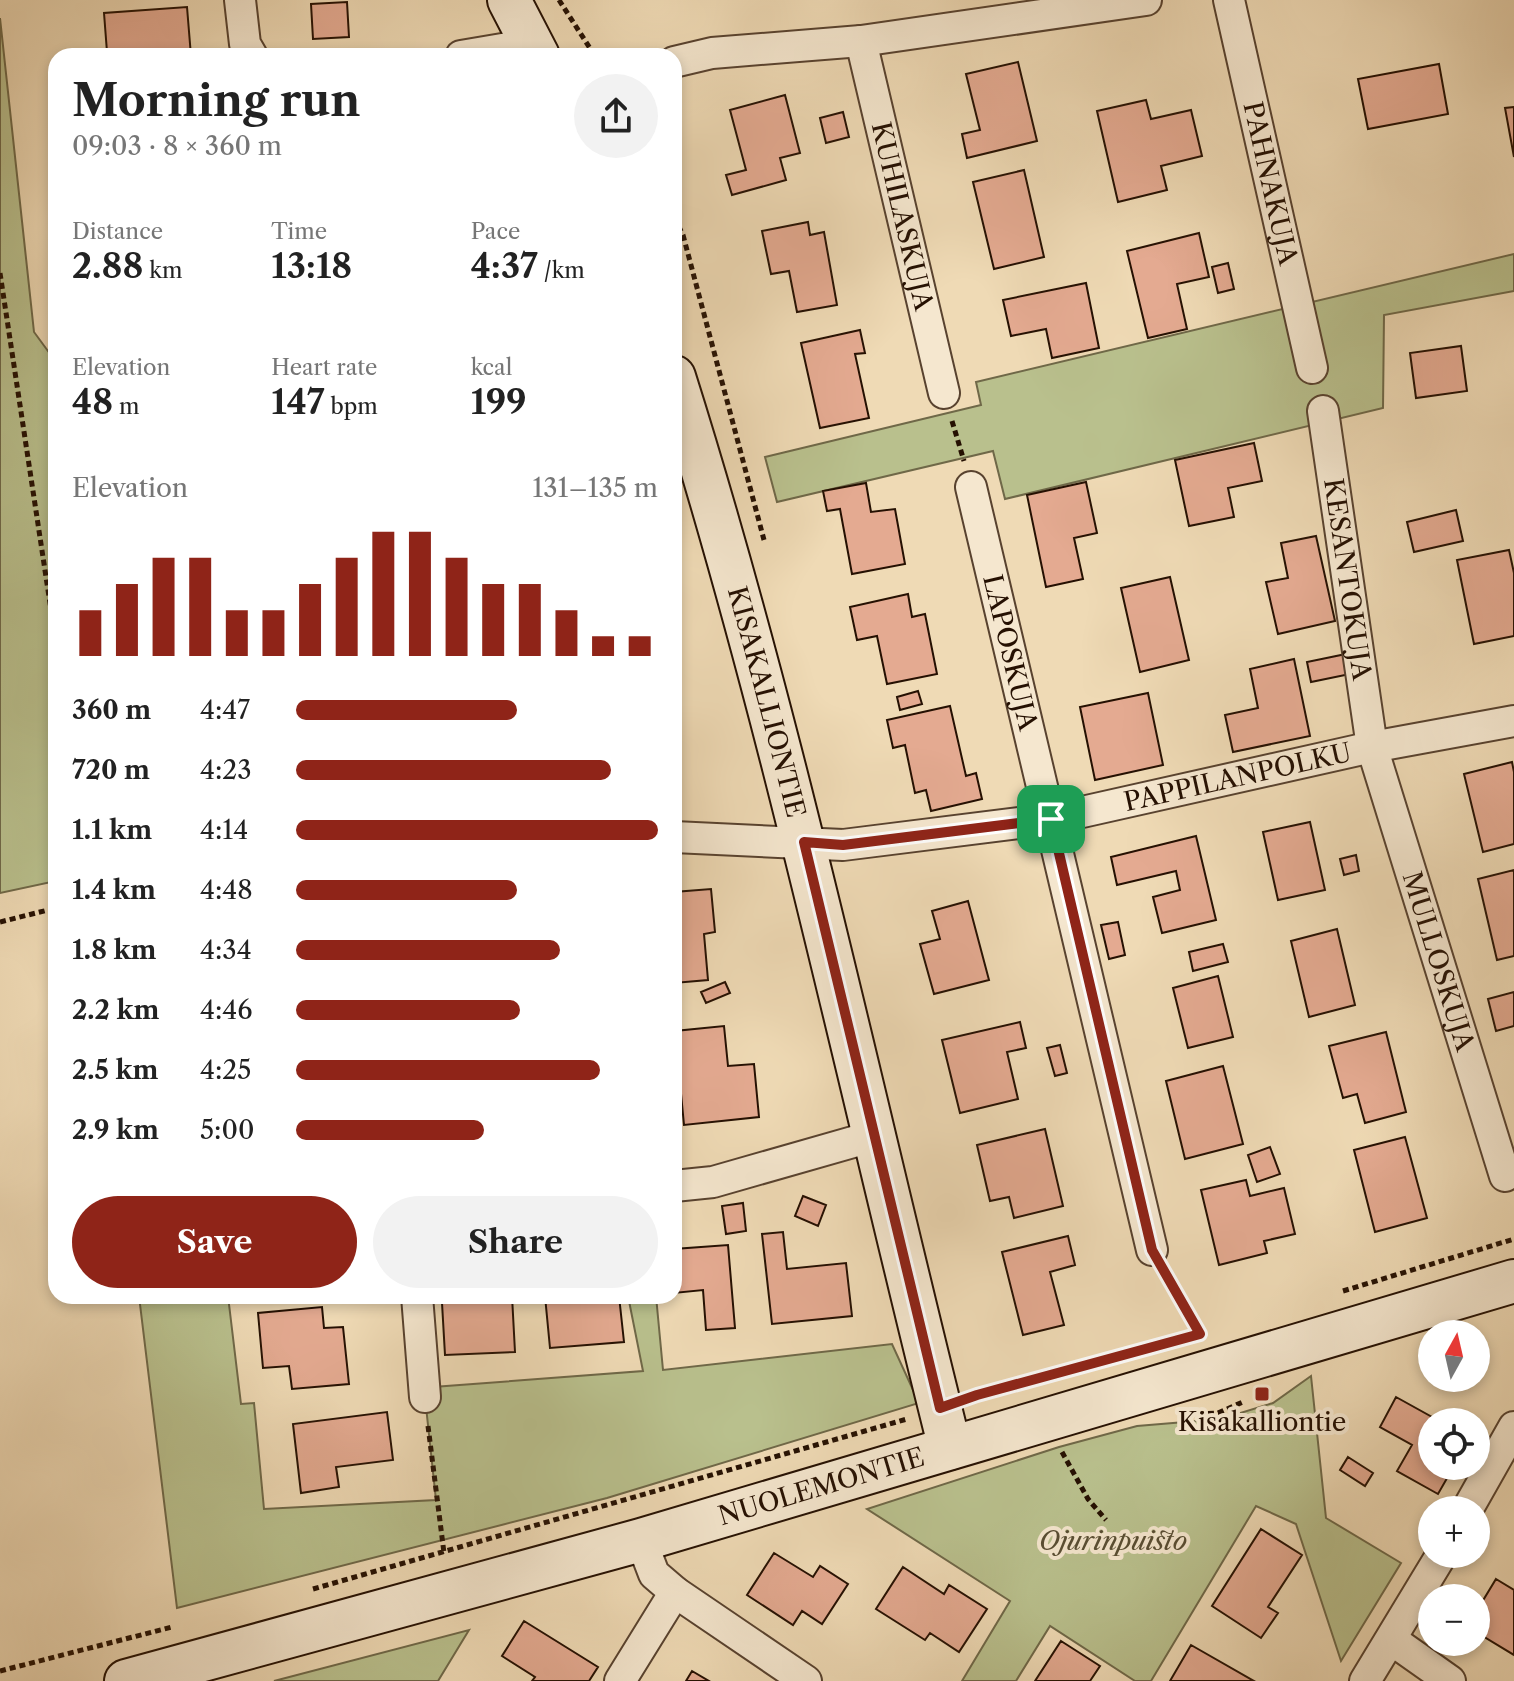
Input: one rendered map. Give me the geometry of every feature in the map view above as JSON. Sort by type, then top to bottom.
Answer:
[{"type":"street","points":[[240,0],[247,48]]},
{"type":"street","points":[[509,0],[534,48]]},
{"type":"street","points":[[682,60],[712,53],[861,41],[1146,0]]},
{"type":"street","name":"PAHNAKUJA","points":[[1229,0],[1312,368]]},
{"type":"street","name":"KUHILASKUJA","points":[[861,41],[944,393]]},
{"type":"street","name":"KISAKALLIONTIE","points":[[682,403],[707,483],[804,842],[950,1448]]},
{"type":"street","name":"KESANTOKUJA","points":[[1323,411],[1372,747]]},
{"type":"street","name":"LAPOSKUJA","points":[[971,487],[1152,1250]]},
{"type":"street","name":"PAPPILANPOLKU","points":[[682,837],[843,845],[1051,819],[1372,747],[1514,721]]},
{"type":"street","name":"MULLOSKUJA","points":[[1372,747],[1505,1176]]},
{"type":"street","points":[[682,1185],[713,1182],[874,1136]]},
{"type":"street","name":"NUOLEMONTIE","points":[[126,1681],[641,1540],[1514,1281]]},
{"type":"street","points":[[418,1304],[425,1397]]},
{"type":"street","points":[[1475,1496],[1514,1427]]},
{"type":"street","points":[[641,1540],[654,1574],[675,1592],[806,1681]]},
{"type":"street","points":[[1365,1681],[1434,1568]]},
{"type":"street","points":[[620,1681],[675,1592]]},
{"type":"street","points":[[1392,1640],[1450,1681]]},
{"type":"path","points":[[559,0],[590,48]]},
{"type":"path","points":[[0,273],[48,590]]},
{"type":"path","points":[[944,393],[971,487]]},
{"type":"path","points":[[0,922],[48,910]]},
{"type":"path","points":[[1334,1293],[1514,1239]]},
{"type":"path","points":[[1152,1250],[1200,1334]]},
{"type":"path","points":[[1185,1338],[1215,1330]]},
{"type":"path","points":[[306,1591],[977,1395],[1097,1364]]},
{"type":"path","points":[[425,1397],[444,1553]]},
{"type":"path","points":[[0,1671],[184,1625]]},
{"type":"green space","points":[[0,18],[34,332],[48,351],[48,883],[0,893]]},
{"type":"green space","points":[[1514,254],[1514,291],[1384,315],[1383,408],[1005,499],[993,451],[777,502],[765,457],[981,405],[976,382]]},
{"type":"green space","points":[[140,1304],[229,1304],[241,1404],[254,1403],[264,1509],[436,1500],[425,1397],[433,1387],[643,1371],[630,1304],[657,1304],[663,1370],[892,1344],[919,1403],[607,1498],[177,1608]]},
{"type":"green space","name":"Ojurinpuisto","points":[[1311,1376],[1326,1518],[1401,1563],[1341,1661],[1296,1524],[1256,1506],[1151,1681],[1135,1681],[1050,1626],[1016,1681],[962,1681],[1010,1601],[867,1509],[1059,1447],[1137,1426],[1221,1419],[1273,1403]]},
{"type":"green space","points":[[469,1630],[438,1681],[274,1681]]},
{"type":"building","points":[[347,2],[349,37],[313,39],[311,4]]},
{"type":"building","points":[[187,7],[190,48],[107,48],[104,13]]},
{"type":"building","points":[[1018,62],[1037,141],[967,158],[962,134],[980,130],[966,74]]},
{"type":"building","points":[[1439,64],[1448,114],[1368,129],[1358,79]]},
{"type":"building","points":[[785,95],[800,153],[780,158],[786,180],[732,195],[726,175],[746,170],[730,110]]},
{"type":"building","points":[[1146,100],[1151,119],[1191,110],[1202,156],[1161,166],[1167,190],[1118,202],[1097,111]]},
{"type":"building","points":[[1514,107],[1514,157],[1505,108]]},
{"type":"building","points":[[843,112],[849,137],[826,143],[820,118]]},
{"type":"building","points":[[1024,170],[1044,257],[994,269],[973,182]]},
{"type":"building","points":[[808,222],[810,235],[824,232],[837,305],[797,312],[789,271],[771,274],[762,231]]},
{"type":"building","points":[[1199,233],[1209,277],[1177,284],[1187,329],[1148,338],[1127,251]]},
{"type":"building","points":[[1228,263],[1234,289],[1218,293],[1212,267]]},
{"type":"building","points":[[1086,283],[1099,348],[1052,358],[1046,329],[1011,336],[1003,300]]},
{"type":"building","points":[[860,330],[865,353],[855,354],[869,418],[820,428],[801,343]]},
{"type":"building","points":[[1461,346],[1467,391],[1416,398],[1410,353]]},
{"type":"building","points":[[1254,443],[1262,481],[1228,488],[1234,517],[1189,526],[1175,460]]},
{"type":"building","points":[[1086,482],[1097,533],[1074,538],[1083,579],[1046,587],[1027,495]]},
{"type":"building","points":[[866,483],[871,512],[895,509],[905,564],[852,574],[840,509],[827,511],[823,491]]},
{"type":"building","points":[[1456,510],[1463,541],[1414,552],[1407,522]]},
{"type":"building","points":[[1316,536],[1335,621],[1278,634],[1266,582],[1288,578],[1281,543]]},
{"type":"building","points":[[1509,550],[1514,573],[1514,636],[1474,644],[1457,560]]},
{"type":"building","points":[[1170,577],[1189,660],[1140,672],[1121,588]]},
{"type":"building","points":[[908,594],[912,617],[925,614],[937,674],[887,684],[877,636],[857,640],[850,607]]},
{"type":"building","points":[[1346,654],[1350,674],[1311,682],[1307,662]]},
{"type":"building","points":[[1294,659],[1310,736],[1233,752],[1225,715],[1258,708],[1250,669]]},
{"type":"building","points":[[918,691],[922,704],[900,710],[897,697]]},
{"type":"building","points":[[1148,693],[1163,765],[1095,780],[1080,707]]},
{"type":"building","points":[[950,706],[966,776],[976,773],[982,799],[931,811],[926,790],[915,793],[905,745],[893,748],[887,720]]},
{"type":"building","points":[[1512,762],[1514,844],[1483,852],[1464,774]]},
{"type":"building","points":[[1310,822],[1325,890],[1278,900],[1263,832]]},
{"type":"building","points":[[1196,836],[1216,920],[1162,933],[1153,897],[1180,890],[1176,871],[1117,885],[1111,857]]},
{"type":"building","points":[[1356,855],[1359,871],[1344,875],[1340,859]]},
{"type":"building","points":[[1514,870],[1514,956],[1497,960],[1478,879]]},
{"type":"building","points":[[711,889],[715,932],[704,934],[708,980],[682,982],[682,891]]},
{"type":"building","points":[[968,901],[989,980],[934,994],[920,944],[940,939],[932,911]]},
{"type":"building","points":[[1118,922],[1125,955],[1109,959],[1101,925]]},
{"type":"building","points":[[1337,929],[1355,1005],[1309,1017],[1291,941]]},
{"type":"building","points":[[1223,944],[1228,962],[1193,971],[1189,952]]},
{"type":"building","points":[[1218,976],[1233,1037],[1188,1048],[1173,988]]},
{"type":"building","points":[[725,982],[730,993],[706,1003],[701,992]]},
{"type":"building","points":[[1514,992],[1514,1026],[1496,1031],[1488,999]]},
{"type":"building","points":[[1020,1022],[1026,1048],[1007,1052],[1018,1099],[960,1113],[942,1040]]},
{"type":"building","points":[[724,1026],[728,1066],[754,1064],[759,1117],[684,1125],[682,1030]]},
{"type":"building","points":[[1386,1032],[1406,1112],[1365,1123],[1357,1094],[1343,1098],[1329,1046]]},
{"type":"building","points":[[1060,1045],[1067,1073],[1055,1076],[1047,1048]]},
{"type":"building","points":[[1223,1066],[1243,1144],[1185,1159],[1166,1081]]},
{"type":"building","points":[[1045,1129],[1063,1206],[1014,1218],[1009,1197],[990,1201],[977,1145]]},
{"type":"building","points":[[1405,1137],[1427,1218],[1375,1232],[1354,1150]]},
{"type":"building","points":[[1270,1147],[1280,1174],[1257,1182],[1248,1155]]},
{"type":"building","points":[[1246,1180],[1250,1196],[1284,1188],[1295,1234],[1264,1241],[1267,1253],[1219,1265],[1201,1190]]},
{"type":"building","points":[[803,1196],[826,1205],[818,1226],[795,1216]]},
{"type":"building","points":[[743,1203],[746,1231],[726,1234],[722,1206]]},
{"type":"building","points":[[783,1232],[787,1269],[846,1263],[852,1316],[772,1324],[762,1234]]},
{"type":"building","points":[[1068,1236],[1075,1265],[1050,1272],[1064,1325],[1023,1335],[1002,1252]]},
{"type":"building","points":[[728,1245],[735,1328],[706,1330],[703,1290],[682,1292],[682,1248]]},
{"type":"building","points":[[442,1304],[512,1304],[515,1352],[445,1355]]},
{"type":"building","points":[[546,1304],[620,1304],[624,1342],[550,1348]]},
{"type":"building","points":[[322,1307],[324,1328],[343,1327],[349,1384],[292,1389],[289,1366],[263,1368],[258,1313]]},
{"type":"building","points":[[1396,1397],[1418,1409],[1418,1480],[1446,1480],[1438,1494],[1397,1471],[1412,1445],[1380,1427]]},
{"type":"building","points":[[387,1412],[393,1460],[336,1467],[339,1487],[301,1493],[293,1424]]},
{"type":"building","points":[[1348,1457],[1373,1473],[1365,1486],[1340,1470]]},
{"type":"building","points":[[1261,1529],[1302,1555],[1268,1607],[1278,1613],[1261,1638],[1212,1606]]},
{"type":"building","points":[[774,1553],[813,1577],[820,1566],[848,1584],[822,1624],[802,1611],[793,1625],[747,1595]]},
{"type":"building","points":[[903,1567],[944,1594],[949,1585],[987,1609],[959,1652],[930,1633],[925,1640],[876,1609]]},
{"type":"building","points":[[1496,1579],[1514,1590],[1514,1655],[1490,1640],[1490,1589]]},
{"type":"building","points":[[524,1621],[598,1667],[589,1681],[532,1681],[535,1677],[502,1656]]},
{"type":"building","points":[[1061,1641],[1100,1666],[1090,1681],[1035,1681]]},
{"type":"building","points":[[1191,1645],[1254,1681],[1170,1681]]},
{"type":"building","points":[[692,1671],[709,1681],[686,1681]]},
{"type":"place","name":"Kisakalliontie","points":[[1262,1394]]},
{"type":"route","points":[[1051,819],[1152,1250],[1200,1334],[940,1408],[804,842],[843,845],[1051,819]]}]
